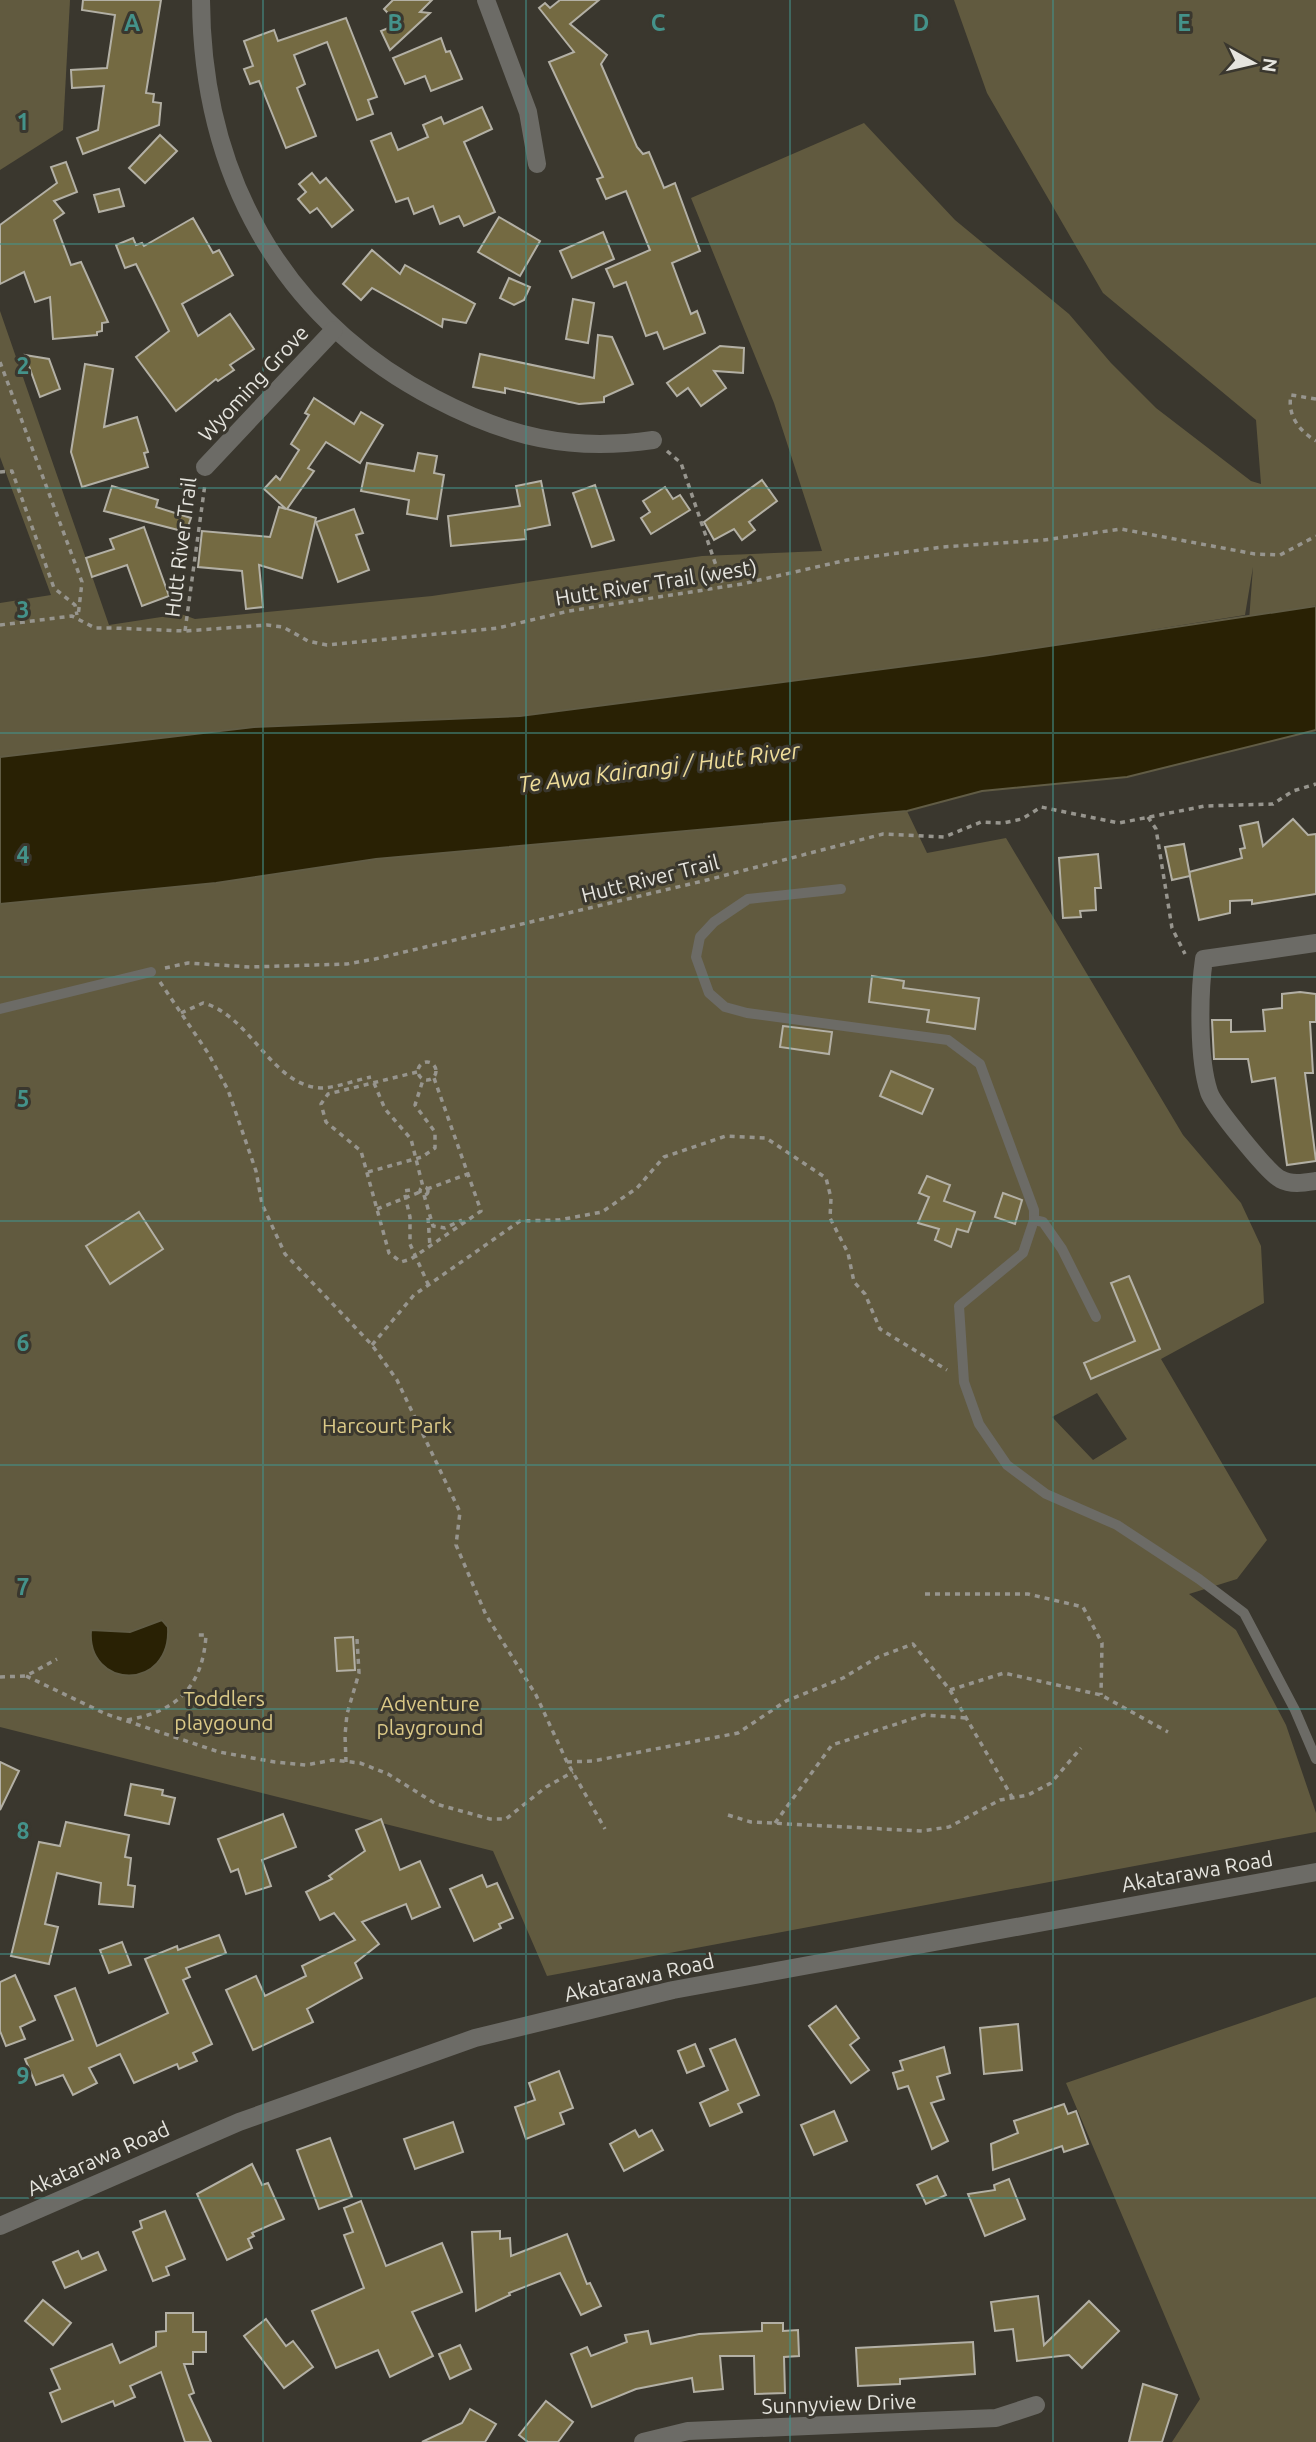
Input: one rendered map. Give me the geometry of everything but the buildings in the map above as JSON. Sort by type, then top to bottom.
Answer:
[{"type":"street","points":[[201,0],[205,72],[220,144],[235,184],[252,220],[277,259],[304,298],[334,330],[418,390],[482,421],[522,434],[583,446],[608,446],[653,440]]},
{"type":"street","points":[[486,0],[528,112],[537,164]]},
{"type":"street","name":"Wyoming Grove","points":[[205,467],[334,330]]},
{"type":"street","points":[[1316,943],[1204,959],[1199,990],[1205,1080],[1211,1099],[1275,1176],[1296,1183],[1316,1181]]},
{"type":"street","name":"Akatarawa Road","points":[[0,2226],[239,2122],[475,2038],[673,1990],[1316,1872]]},
{"type":"street","name":"Sunnyview Drive","points":[[643,2442],[688,2431],[894,2433],[996,2418],[1036,2405]]},
{"type":"lane","points":[[841,889],[748,899],[714,922],[700,937],[696,957],[709,993],[725,1007],[747,1013],[948,1040],[980,1064],[1034,1210],[1034,1220],[1023,1254],[959,1306],[964,1382],[979,1424],[1007,1465],[1046,1494],[1117,1525],[1199,1579],[1244,1613],[1295,1710],[1316,1759]]},
{"type":"lane","points":[[0,1009],[151,972]]},
{"type":"lane","points":[[1034,1220],[1043,1222],[1062,1249],[1096,1317]]},
{"type":"path","points":[[0,362],[82,582],[77,617]]},
{"type":"path","points":[[1316,399],[1291,395],[1289,406],[1295,422],[1316,441]]},
{"type":"path","points":[[653,440],[681,463],[723,586]]},
{"type":"path","name":"Hutt River Trail","points":[[185,631],[204,508],[205,467]]},
{"type":"path","points":[[0,472],[12,471],[54,588],[75,605],[77,617]]},
{"type":"path","name":"Hutt River Trail (west)","points":[[0,625],[77,617],[95,628],[185,631],[267,625],[283,627],[307,641],[327,645],[498,628],[569,611],[779,578],[847,560],[942,547],[1044,540],[1121,529],[1255,554],[1280,555],[1316,536]]},
{"type":"path","name":"Hutt River Trail","points":[[151,972],[188,962],[250,968],[347,964],[708,880],[883,834],[944,837],[981,822],[1023,820],[1041,807],[1119,823],[1205,806],[1273,804],[1293,791],[1316,784]]},
{"type":"path","points":[[1148,817],[1156,829],[1161,874],[1177,940],[1187,955],[1204,959]]},
{"type":"path","points":[[151,972],[181,1013],[228,1090],[256,1171],[262,1205],[285,1254],[372,1345],[397,1380],[460,1512],[456,1545],[486,1615],[536,1695],[573,1772],[605,1829]]},
{"type":"path","points":[[181,1013],[203,1003],[221,1007],[288,1076],[323,1088],[371,1077]]},
{"type":"path","points":[[428,1218],[433,1226],[442,1228],[481,1211],[433,1079],[436,1069],[430,1063],[422,1063],[417,1072],[324,1097],[321,1114],[326,1122],[357,1145],[368,1172],[389,1253],[401,1262],[415,1256],[464,1220]]},
{"type":"path","points":[[417,1072],[423,1080]]},
{"type":"path","points":[[423,1080],[433,1079]]},
{"type":"path","points":[[368,1172],[416,1158],[432,1151],[437,1143],[435,1132],[415,1105],[423,1080]]},
{"type":"path","points":[[351,1081],[352,1088]]},
{"type":"path","points":[[374,1083],[385,1109],[408,1132],[424,1191],[430,1247]]},
{"type":"path","points":[[372,1345],[414,1295],[520,1221],[559,1220],[602,1212],[637,1188],[664,1157],[726,1136],[766,1138],[826,1178],[831,1198],[830,1218],[848,1253],[854,1282],[865,1294],[880,1329],[964,1382]]},
{"type":"path","points":[[377,1209],[468,1174]]},
{"type":"path","points":[[410,1190],[404,1191],[407,1198],[410,1244],[428,1284]]},
{"type":"path","points":[[925,1594],[1028,1594],[1083,1607],[1102,1643],[1101,1695]]},
{"type":"path","points":[[124,1720],[152,1716],[169,1707],[187,1690],[201,1670],[205,1651],[206,1635],[197,1635]]},
{"type":"path","points":[[346,1762],[346,1724],[359,1673],[357,1639]]},
{"type":"path","points":[[568,1762],[593,1761],[738,1733],[786,1701],[843,1678],[878,1657],[913,1644],[950,1690],[1013,1798]]},
{"type":"path","points":[[0,1677],[26,1676],[57,1659]]},
{"type":"path","points":[[950,1690],[1004,1673],[1101,1695],[1168,1732]]},
{"type":"path","points":[[26,1676],[57,1694],[219,1752],[285,1763],[346,1762],[388,1774],[436,1804],[490,1819],[506,1819],[546,1787],[573,1772]]},
{"type":"path","points":[[775,1823],[832,1745],[924,1715],[967,1718]]},
{"type":"path","points":[[727,1815],[751,1822],[922,1831],[949,1827],[1000,1800],[1028,1795],[1051,1783],[1081,1748]]},
{"type":"green space","points":[[0,0],[70,0],[63,130],[0,170]]},
{"type":"green space","points":[[954,0],[1316,0],[1316,605],[1249,621],[1253,567],[1245,615],[700,702],[0,784],[0,603],[51,595],[0,457],[0,311],[109,625],[181,614],[195,619],[432,596],[702,556],[822,551],[774,403],[691,198],[864,123],[955,220],[1069,314],[1111,363],[1156,408],[1251,481],[1261,484],[1256,420],[1103,293],[987,93]]},
{"type":"green space","name":"Harcourt Park","points":[[907,811],[927,853],[1006,838],[1183,1135],[1241,1203],[1261,1246],[1264,1303],[1161,1359],[1267,1540],[1237,1579],[1189,1594],[1236,1630],[1286,1725],[1316,1813],[1316,1832],[547,1976],[493,1851],[0,1727],[0,904],[216,883],[376,859]],"holes":[[[1097,1393],[1127,1439],[1093,1460],[1052,1417]]]},
{"type":"green space","points":[[1316,1997],[1316,2442],[1172,2442],[1200,2399],[1066,2083]]},
{"type":"water","name":"Te Awa Kairangi / Hutt River","points":[[1316,606],[1316,730],[1127,777],[982,791],[907,811],[376,859],[216,883],[0,904],[0,757],[254,727],[520,716],[983,656]]},
{"type":"water","points":[[162,1620],[168,1627],[166,1648],[157,1663],[144,1672],[129,1675],[114,1673],[101,1664],[93,1650],[91,1630],[130,1632]]},
{"type":"park label","name":"Toddlers playgound","points":[[224,1710]]},
{"type":"park label","name":"Adventure playground","points":[[430,1715]]}]
